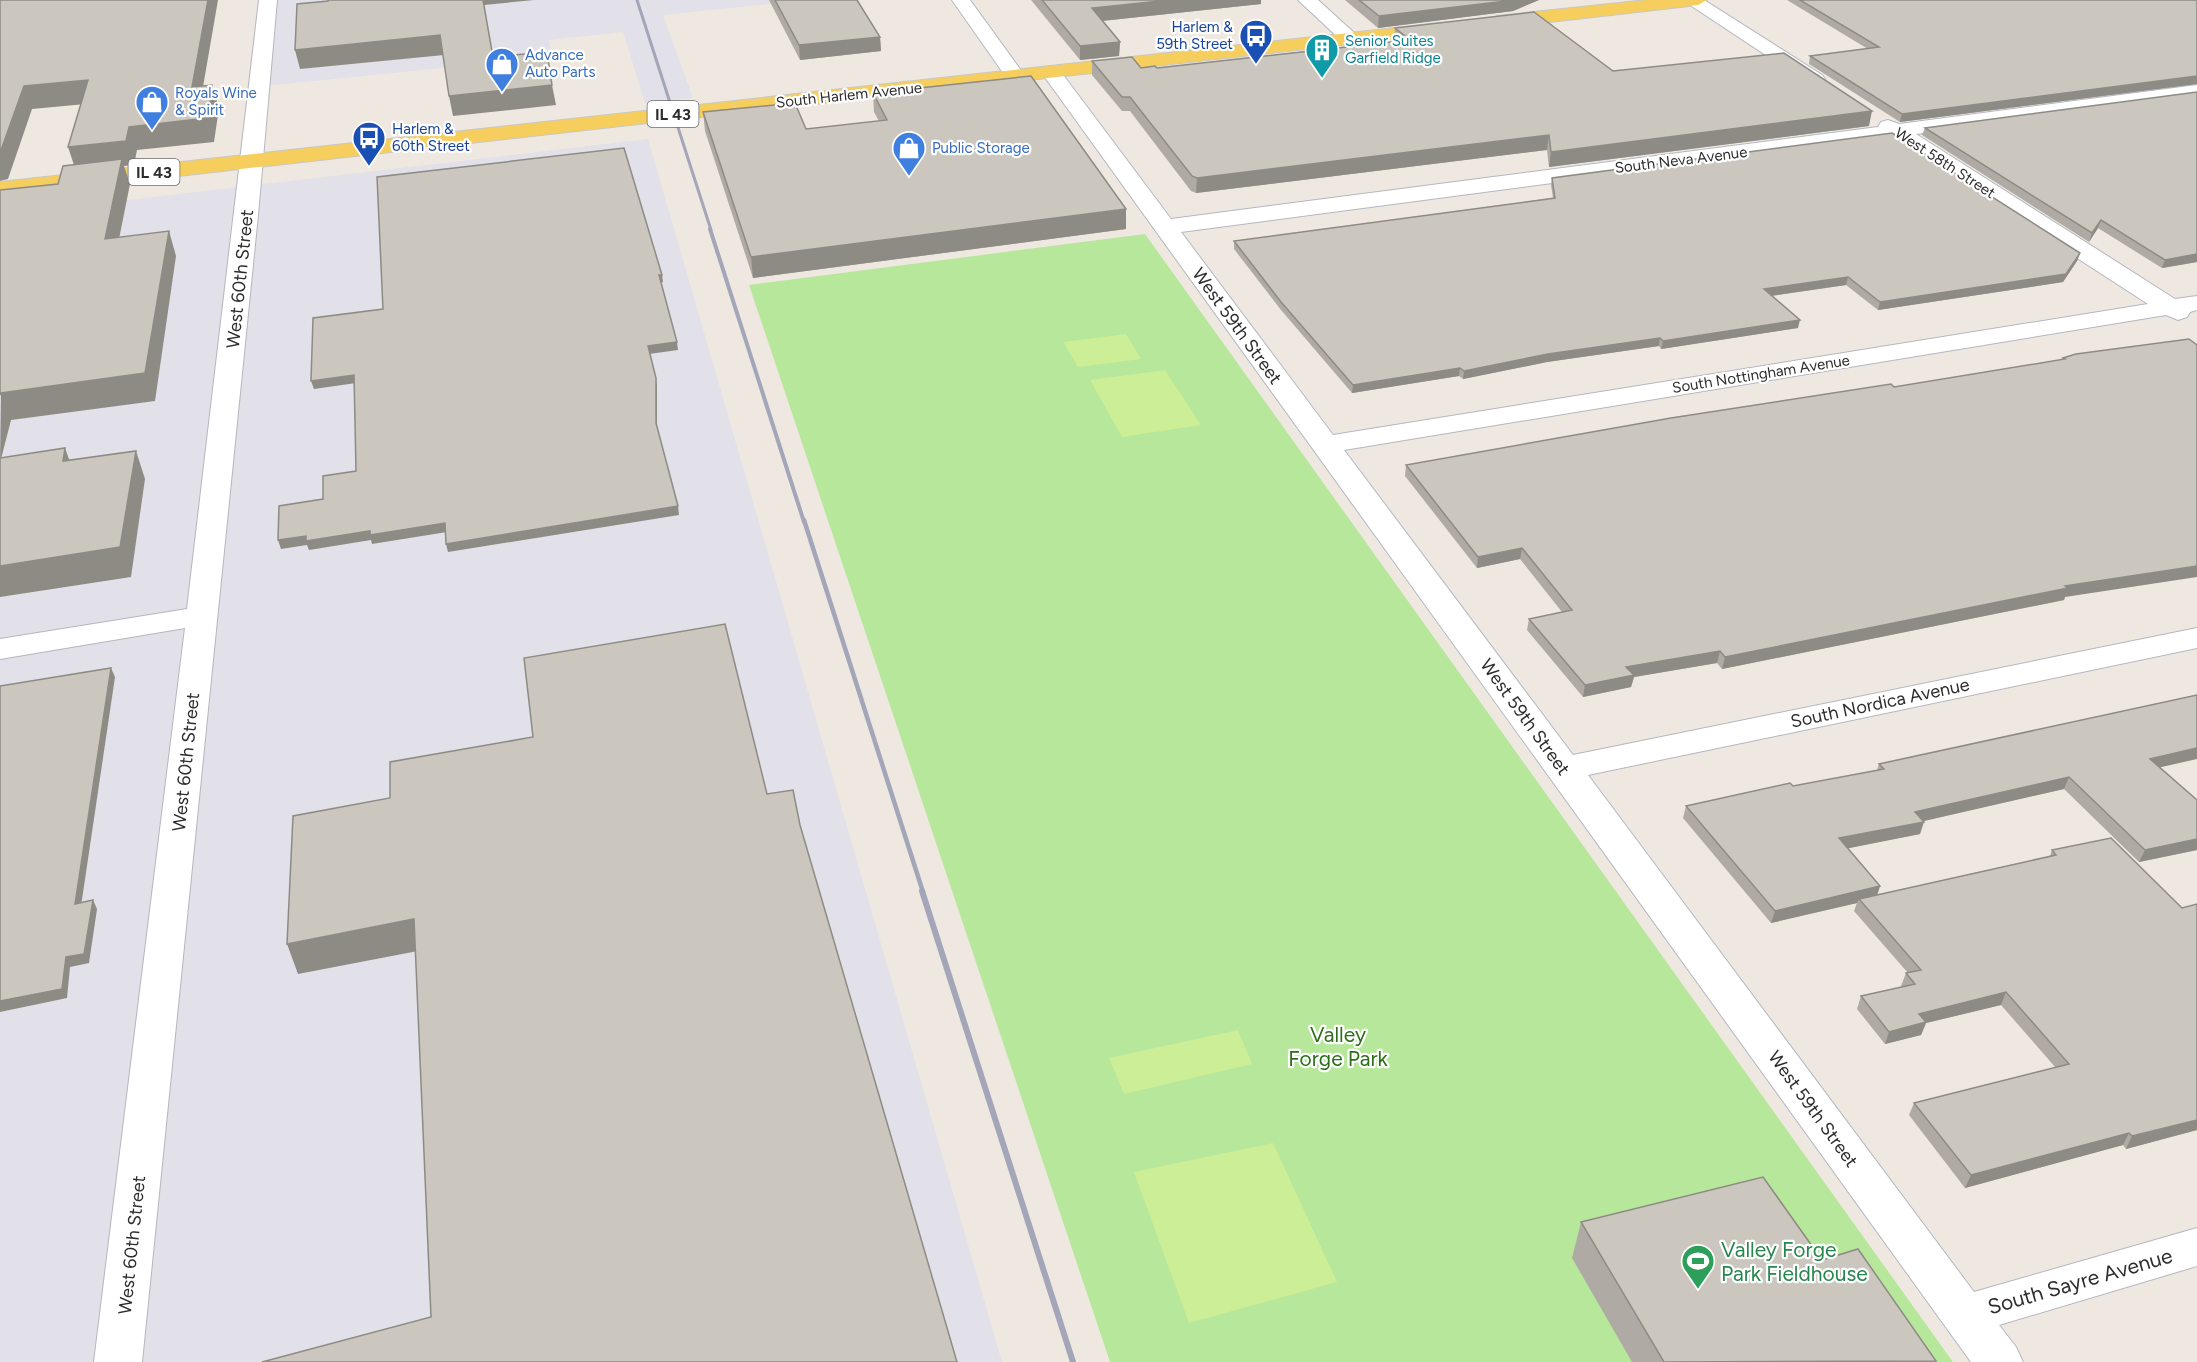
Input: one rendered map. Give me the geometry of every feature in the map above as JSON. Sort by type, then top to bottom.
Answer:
[{"type":"main road","points":[[1476,25],[1657,2],[1698,0]]},
{"type":"main road","name":"South Harlem Avenue","points":[[0,189],[1454,27]]},
{"type":"street","name":"West 60th Street","points":[[118,1362],[253,161],[268,0]]},
{"type":"street","points":[[961,0],[1015,76]]},
{"type":"street","points":[[1307,0],[1350,39]]},
{"type":"street","points":[[1693,1],[1836,92]]},
{"type":"street","name":"West 59th Street","points":[[1050,72],[1999,1362]]},
{"type":"street","name":"South Neva Avenue","points":[[1164,227],[2197,91]]},
{"type":"street","name":"West 58th Street","points":[[1865,111],[2197,324]]},
{"type":"street","name":"South Nottingham Avenue","points":[[1325,445],[2197,303]]},
{"type":"street","points":[[0,649],[202,616]]},
{"type":"street","name":"South Nordica Avenue","points":[[1562,769],[2197,638]]},
{"type":"street","name":"South Sayre Avenue","points":[[1964,1315],[2197,1247]]},
{"type":"shaded area","points":[[272,0],[809,0],[663,15],[693,98],[645,103],[623,32],[549,40],[552,57],[264,86]]},
{"type":"shaded area","points":[[648,139],[1002,1362],[0,1362],[0,215]]},
{"type":"green space","name":"Valley Forge Park","points":[[1145,234],[1953,1362],[1110,1362],[749,285]]},
{"type":"green space","points":[[1126,334],[1141,359],[1078,367],[1063,342]]},
{"type":"green space","points":[[1165,370],[1201,425],[1122,437],[1090,380]]},
{"type":"green space","points":[[1238,1030],[1252,1064],[1124,1094],[1109,1058]]},
{"type":"green space","points":[[1273,1143],[1337,1282],[1189,1323],[1134,1172]]},
{"type":"building","points":[[0,0],[208,0],[192,87],[212,85],[208,118],[129,127],[126,141],[68,147],[88,80],[24,86],[0,153]]},
{"type":"building","points":[[328,0],[483,0],[493,57],[547,52],[552,85],[449,96],[440,35],[295,50],[297,4]]},
{"type":"building","points":[[775,0],[857,0],[880,37],[799,45]]},
{"type":"building","points":[[1042,0],[1170,0],[1092,8],[1120,42],[1080,46]]},
{"type":"building","points":[[1359,0],[1515,0],[1379,16]]},
{"type":"building","points":[[1800,0],[2197,0],[2197,76],[1902,114],[1810,56],[1879,47]]},
{"type":"building","points":[[1534,12],[1613,71],[1784,53],[1872,111],[1551,152],[1549,135],[1197,178],[1192,176],[1130,97],[1122,97],[1092,61],[1132,57],[1141,68],[1155,66],[1157,68],[1410,40],[1395,28]]},
{"type":"building","points":[[1031,76],[1126,209],[751,257],[703,112],[795,103],[806,129],[887,120],[873,93]]},
{"type":"building","points":[[2197,92],[2197,254],[2165,260],[2101,220],[2092,233],[1925,128]]},
{"type":"building","points":[[1892,133],[2080,253],[2066,274],[1880,302],[1848,277],[1764,289],[1800,320],[1663,341],[1660,338],[1548,354],[1464,371],[1460,368],[1353,385],[1281,302],[1234,241],[1555,198],[1552,178]]},
{"type":"building","points":[[624,148],[662,275],[659,275],[677,342],[648,346],[656,378],[656,423],[678,506],[446,544],[445,523],[370,535],[370,531],[306,541],[306,536],[278,540],[279,506],[323,499],[323,476],[356,471],[354,375],[311,381],[313,318],[383,309],[377,177]]},
{"type":"building","points":[[122,159],[105,239],[169,231],[145,373],[1,393],[0,395],[0,190],[58,184],[63,166]]},
{"type":"building","points":[[2189,339],[2197,345],[2197,566],[2065,586],[2068,588],[1725,657],[1720,651],[1626,667],[1634,675],[1585,685],[1529,619],[1572,610],[1522,548],[1478,557],[1406,465],[1671,418],[1891,384],[1894,387],[2065,359],[2063,358],[2076,354]]},
{"type":"building","points":[[65,448],[63,461],[136,451],[120,547],[0,566],[0,458]]},
{"type":"building","points":[[725,624],[767,794],[793,790],[800,825],[957,1362],[262,1362],[431,1317],[414,919],[287,944],[293,816],[390,798],[390,762],[533,737],[524,658]]},
{"type":"building","points":[[111,668],[75,904],[93,900],[84,954],[66,957],[62,989],[0,1001],[0,686]]},
{"type":"building","points":[[2197,695],[2197,748],[2150,759],[2197,800],[2197,839],[2145,850],[2069,777],[1915,812],[1924,822],[1839,838],[1880,886],[1775,911],[1686,806],[1790,783],[1793,786],[1884,769],[1879,764]]},
{"type":"building","points":[[2111,838],[2182,908],[2197,904],[2197,1120],[2132,1136],[2129,1133],[1971,1175],[1914,1103],[2069,1064],[2006,992],[1919,1014],[1926,1022],[1889,1032],[1861,996],[1915,984],[1906,973],[1921,970],[1859,899],[2056,855],[2052,850]]},
{"type":"building","name":"Valley Forge Park Fieldhouse","points":[[1763,1177],[1822,1260],[1858,1249],[1936,1361],[1664,1362],[1581,1222]]},
{"type":"railway","points":[[637,0],[711,230]]},
{"type":"railway","points":[[710,229],[804,522]]},
{"type":"railway","points":[[804,520],[923,892]]},
{"type":"railway","points":[[922,891],[1073,1362]]},
{"type":"place","name":"Harlem & 59th Street","points":[[1256,65]]},
{"type":"place","name":"Senior Suites Garfield Ridge","points":[[1322,79]]},
{"type":"place","name":"Advance Auto Parts","points":[[502,93]]},
{"type":"place","name":"Royals Wine & Spirit","points":[[152,131]]},
{"type":"place","name":"Harlem & 60th Street","points":[[369,167]]},
{"type":"place","name":"Public Storage","points":[[909,177]]},
{"type":"place","name":"Valley Forge Park Fieldhouse","points":[[1698,1290]]}]
